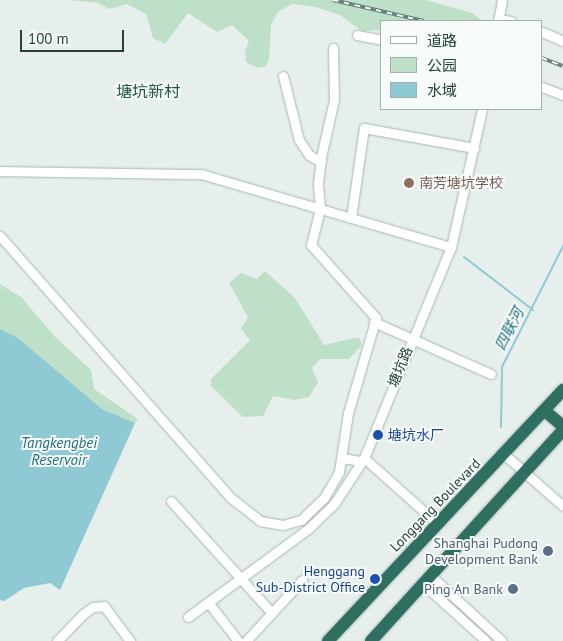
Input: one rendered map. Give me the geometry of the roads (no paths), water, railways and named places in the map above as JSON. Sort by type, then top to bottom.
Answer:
[{"type":"highway","name":"Longgang Boulevard","points":[[328,641],[437,523],[505,455],[563,390]]},
{"type":"highway","points":[[546,411],[563,426]]},
{"type":"highway","points":[[371,641],[526,473],[563,430]]},
{"type":"street","points":[[498,20],[502,0]]},
{"type":"street","points":[[543,32],[563,41]]},
{"type":"street","points":[[357,35],[380,40]]},
{"type":"street","points":[[0,236],[99,352],[250,515],[283,526],[301,520],[324,498],[342,458],[348,413],[376,318],[310,245],[320,208],[321,162],[334,100],[333,48]]},
{"type":"street","points":[[283,76],[299,140],[309,155],[321,162]]},
{"type":"street","points":[[543,86],[563,94]]},
{"type":"street","name":"塘坑路","points":[[188,617],[308,529],[334,504],[363,460],[451,247],[482,110]]},
{"type":"street","points":[[351,218],[364,128],[474,148]]},
{"type":"street","points":[[0,171],[201,174],[451,247]]},
{"type":"street","points":[[374,322],[491,374]]},
{"type":"street","points":[[505,455],[563,506]]},
{"type":"street","points":[[342,458],[363,460],[437,523]]},
{"type":"street","points":[[171,501],[272,613]]},
{"type":"street","points":[[246,641],[302,580]]},
{"type":"street","points":[[427,580],[486,641]]},
{"type":"street","points":[[427,580],[502,641]]},
{"type":"street","points":[[208,602],[238,641]]},
{"type":"street","points":[[56,641],[92,607],[104,606],[129,640]]},
{"type":"water","name":"Tangkengbei Reservoir","points":[[0,329],[18,338],[102,409],[135,423],[60,590],[50,583],[24,588],[4,601],[0,600]]},
{"type":"waterway","name":"四联河","points":[[501,427],[502,367],[563,246]]},
{"type":"waterway","points":[[464,257],[533,310]]},
{"type":"railway","points":[[333,0],[420,20]]},
{"type":"railway","points":[[543,58],[563,66]]},
{"type":"place","name":"南芳塘坑学校","points":[[409,183]]},
{"type":"place","name":"塘坑水厂","points":[[378,435]]},
{"type":"place","name":"Shanghai Pudong Development Bank","points":[[548,551]]},
{"type":"place","name":"Henggang Sub-District Office","points":[[375,579]]},
{"type":"place","name":"Ping An Bank","points":[[513,589]]},
{"type":"district","name":"塘坑新村","points":[[148,91]]}]
